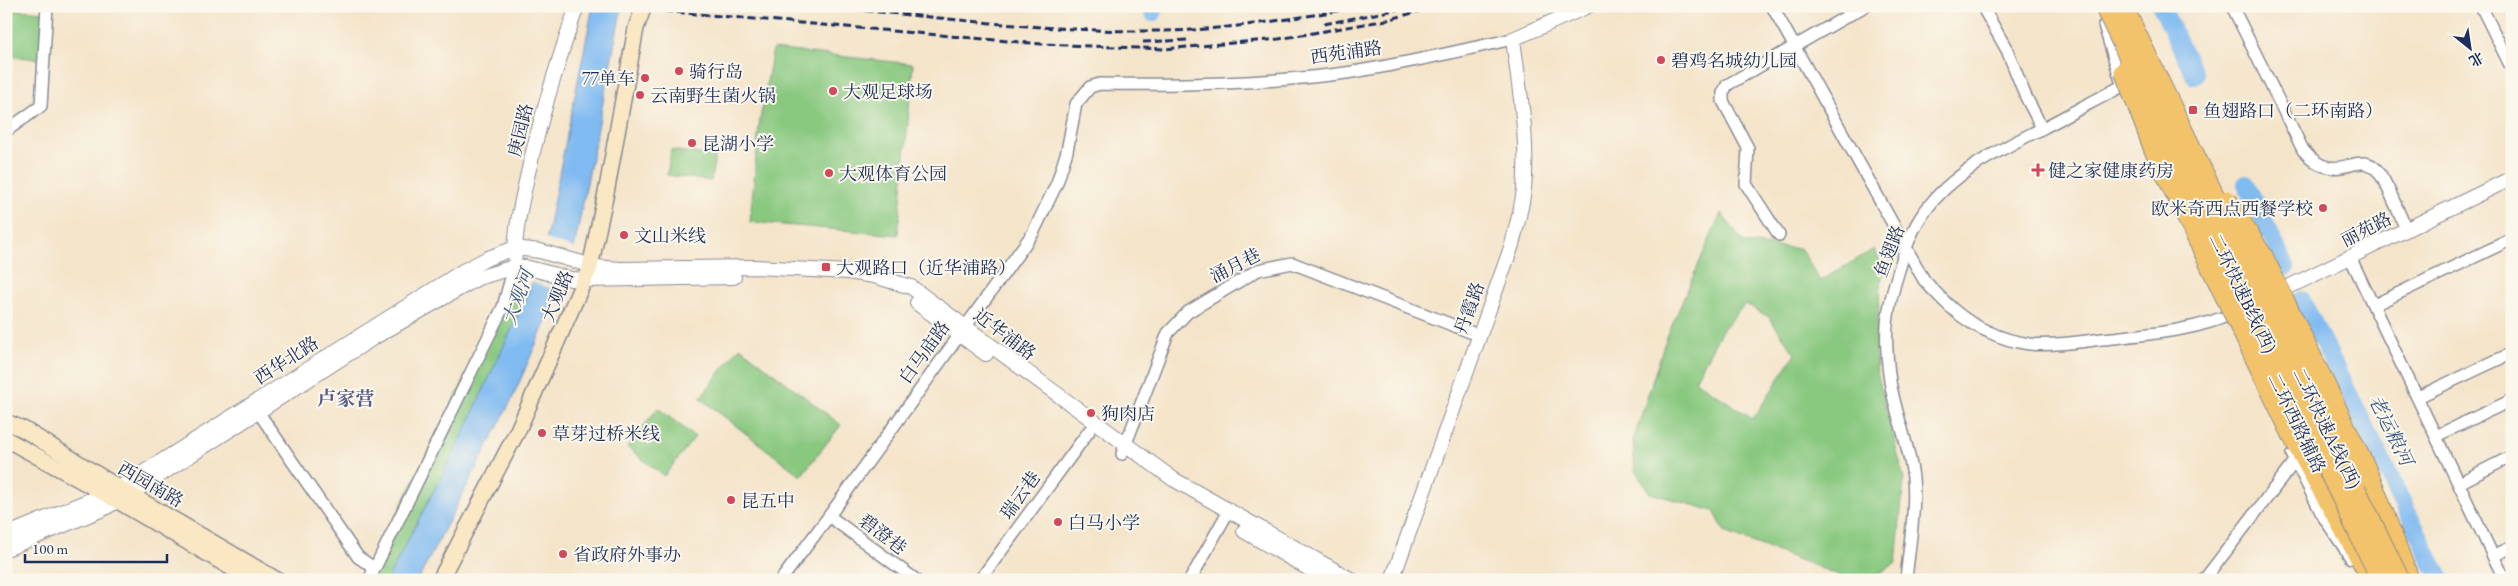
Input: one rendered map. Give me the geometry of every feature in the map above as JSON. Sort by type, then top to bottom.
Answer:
[{"type":"highway","points":[[2103,6],[2150,140],[2297,454],[2372,580]]},
{"type":"highway","name":"二环快速B线(西)","points":[[2103,6],[2382,580]]},
{"type":"highway","name":"二环快速A线(西)","points":[[2123,6],[2160,73],[2404,578]]},
{"type":"highway","points":[[2160,73],[2198,153],[2263,256],[2370,477],[2404,578]]},
{"type":"main road","name":"大观路","points":[[440,580],[518,430],[587,273],[606,197],[636,28],[644,6]]},
{"type":"main road","name":"西园南路","points":[[6,422],[23,429],[118,494],[252,580]]},
{"type":"main road","name":"西园南路","points":[[6,439],[118,494],[277,580]]},
{"type":"street","points":[[6,131],[41,106],[47,6]]},
{"type":"street","name":"庚园路","points":[[514,267],[519,212],[534,147],[552,78],[577,6]]},
{"type":"street","name":"西苑浦路","points":[[1100,84],[1193,85],[1258,82],[1347,73],[1513,39],[1588,6]]},
{"type":"street","points":[[1772,6],[1924,280],[1950,308],[1989,332],[2029,344],[2059,344],[2174,332],[2231,315]]},
{"type":"street","points":[[1779,235],[1746,184],[1748,148],[1723,101],[1723,92],[1727,86],[1865,6]]},
{"type":"street","points":[[1982,6],[2007,50],[2026,98],[2042,128]]},
{"type":"street","points":[[2232,6],[2303,150],[2321,166],[2332,168],[2367,163],[2374,167],[2380,175],[2406,229]]},
{"type":"street","points":[[2481,6],[2512,69]]},
{"type":"street","name":"二环西路辅路","points":[[2104,25],[2122,86],[2146,153],[2231,315],[2329,526],[2368,580]]},
{"type":"street","name":"丹霞路","points":[[1392,580],[1478,335],[1512,246],[1524,189],[1523,121],[1513,39]]},
{"type":"street","name":"鱼翅路","points":[[1906,580],[1913,510],[1913,479],[1908,445],[1889,377],[1886,341],[1887,313],[1906,249],[1925,211],[1950,185],[1977,163],[2122,86],[2160,73]]},
{"type":"street","name":"白马庙路","points":[[781,580],[830,516],[1033,233],[1057,183],[1067,151],[1076,104],[1090,87],[1100,84]]},
{"type":"street","name":"丽苑路","points":[[2231,315],[2512,178]]},
{"type":"street","points":[[2374,305],[2512,239]]},
{"type":"street","name":"西华北路","points":[[6,535],[118,494],[455,276],[488,258],[515,248],[540,251],[573,262],[587,273]]},
{"type":"street","points":[[2350,257],[2505,580]]},
{"type":"street","name":"涌月巷","points":[[1124,450],[1168,333],[1188,312],[1258,270],[1292,263],[1478,335]]},
{"type":"street","points":[[369,580],[503,307],[514,267]]},
{"type":"street","name":"西华北路","points":[[6,549],[118,494],[259,413],[373,338],[478,278],[514,267],[534,268],[566,277],[587,273]]},
{"type":"street","name":"近华浦路","points":[[587,273],[617,269],[754,267],[874,276],[911,288],[961,331],[1089,431],[1352,580]]},
{"type":"street","name":"近华浦路","points":[[961,331],[1124,450],[1169,487],[1328,580]]},
{"type":"street","points":[[2418,397],[2512,353]]},
{"type":"street","points":[[2436,436],[2512,400]]},
{"type":"street","points":[[259,413],[358,557],[374,568]]},
{"type":"street","name":"瑞云巷","points":[[980,580],[1089,431]]},
{"type":"street","points":[[2204,580],[2297,454]]},
{"type":"street","points":[[2459,483],[2512,456]]},
{"type":"street","name":"碧澄巷","points":[[830,516],[916,580]]},
{"type":"street","points":[[1190,580],[1224,519]]},
{"type":"street","points":[[2493,556],[2512,547]]},
{"type":"green space","points":[[6,9],[44,12],[40,59],[6,56]]},
{"type":"green space","name":"大观体育公园","points":[[773,49],[913,64],[898,235],[750,222],[759,125]]},
{"type":"green space","points":[[671,150],[715,156],[711,181],[667,175]]},
{"type":"green space","points":[[1721,213],[1744,243],[1801,249],[1820,281],[1874,249],[1883,266],[1877,324],[1876,368],[1904,479],[1896,563],[1868,580],[1852,580],[1725,532],[1714,511],[1650,493],[1635,471],[1633,441],[1666,339]],"holes":[[[1745,304],[1769,317],[1795,354],[1753,419],[1695,380],[1722,330]]]},
{"type":"green space","points":[[510,289],[530,289],[459,443],[387,580],[364,580]]},
{"type":"green space","points":[[740,347],[841,425],[801,476],[700,398]]},
{"type":"green space","points":[[658,408],[695,437],[664,476],[627,447]]},
{"type":"water","points":[[593,6],[622,6],[574,248],[559,291],[512,399],[418,580],[387,580],[459,443],[530,289],[546,239]]},
{"type":"pier","points":[[543,238],[577,249],[562,292],[530,281]]},
{"type":"waterway","points":[[1153,13],[1155,6]]},
{"type":"waterway","name":"老运粮河","points":[[2161,6],[2195,76]]},
{"type":"waterway","name":"老运粮河","points":[[2246,184],[2286,267]]},
{"type":"waterway","name":"老运粮河","points":[[2302,300],[2441,580]]},
{"type":"railway","points":[[605,6],[1042,44],[1165,49],[1279,39],[1387,20],[1438,6]]},
{"type":"railway","points":[[817,6],[987,23],[1115,31],[1211,29],[1290,19],[1368,6]]},
{"type":"railway","points":[[1324,24],[1405,8]]},
{"type":"railway","points":[[1143,42],[1188,40]]},
{"type":"place","name":"碧鸡名城幼儿园","points":[[1661,60]]},
{"type":"place","name":"骑行岛","points":[[679,71]]},
{"type":"place","name":"77单车","points":[[645,78]]},
{"type":"place","name":"大观足球场","points":[[833,91]]},
{"type":"place","name":"云南野生菌火锅","points":[[640,95]]},
{"type":"place","name":"鱼翅路口（二环南路）","points":[[2193,110]]},
{"type":"place","name":"昆湖小学","points":[[692,143]]},
{"type":"place","name":"健之家健康药房","points":[[2038,170]]},
{"type":"place","name":"大观体育公园","points":[[829,173]]},
{"type":"place","name":"欧米奇西点西餐学校","points":[[2323,208]]},
{"type":"place","name":"文山米线","points":[[624,235]]},
{"type":"place","name":"大观路口（近华浦路）","points":[[826,267]]},
{"type":"place","name":"狗肉店","points":[[1091,413]]},
{"type":"place","name":"草芽过桥米线","points":[[542,433]]},
{"type":"place","name":"昆五中","points":[[731,500]]},
{"type":"place","name":"白马小学","points":[[1058,522]]},
{"type":"place","name":"省政府外事办","points":[[563,554]]},
{"type":"district","name":"卢家营","points":[[346,398]]},
{"type":"water label","name":"大观河","points":[[518,297]]}]
